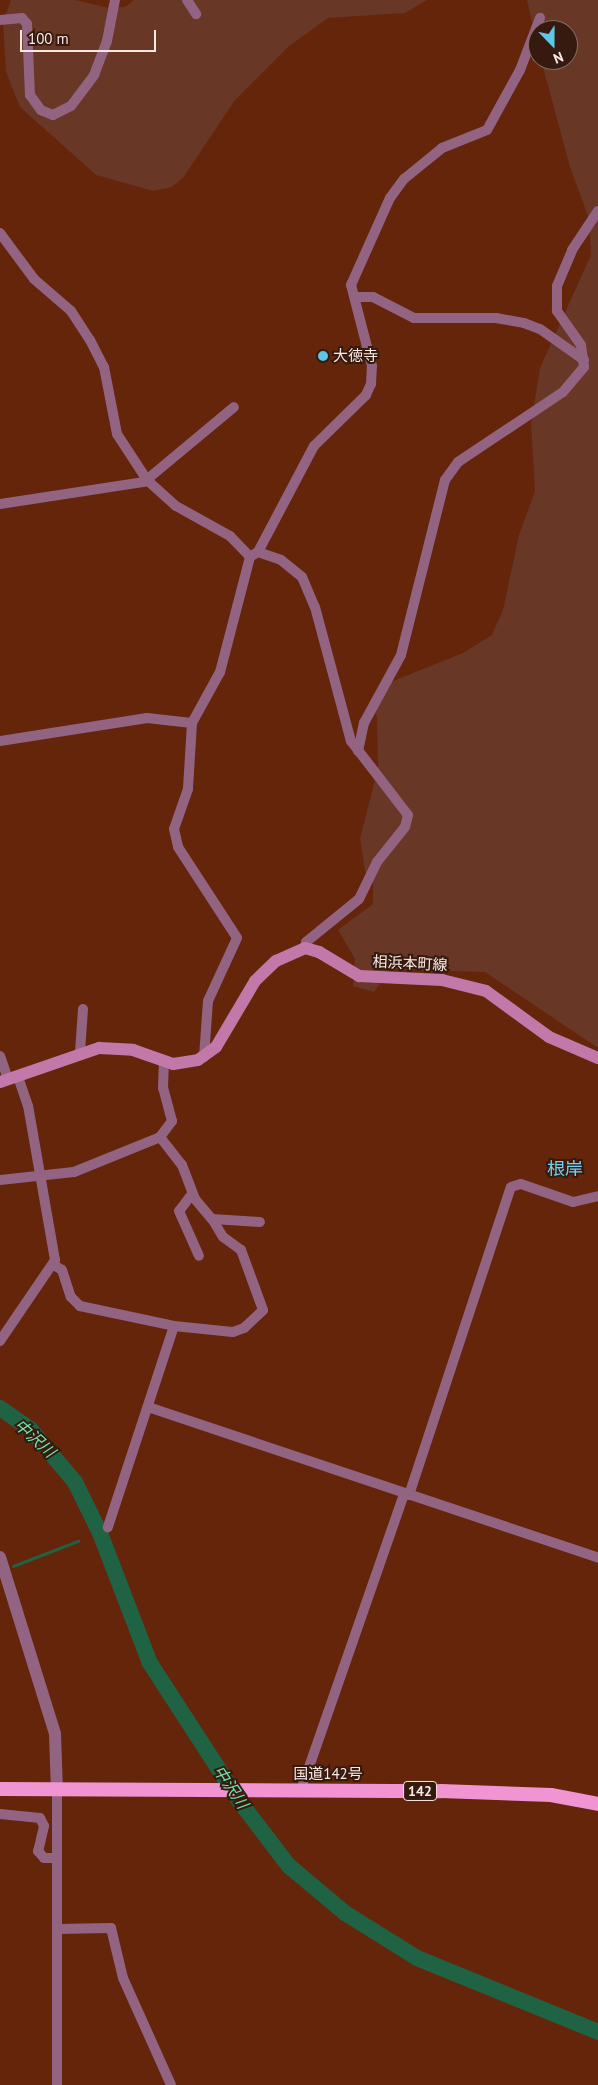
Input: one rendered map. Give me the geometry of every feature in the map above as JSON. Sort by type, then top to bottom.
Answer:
[{"type":"highway","name":"国道142号","points":[[0,1789],[301,1790],[551,1796],[598,1804]]},
{"type":"highway","name":"国道142号","points":[[0,1797],[35,1796],[57,1790]]},
{"type":"main road","points":[[9,1079],[80,1052],[118,1048],[164,1063],[187,1064],[204,1057],[220,1042],[255,981],[276,961],[305,948]]},
{"type":"main road","name":"相浜本町線","points":[[305,948],[319,952],[359,976],[442,980],[486,991],[549,1037],[598,1058]]},
{"type":"street","points":[[0,20],[12,17],[27,24],[30,95],[41,110],[53,115],[71,106],[94,75],[108,41],[114,0]]},
{"type":"street","points":[[187,0],[196,14]]},
{"type":"street","points":[[204,1057],[208,1001],[236,938],[175,839],[176,824],[190,780],[192,723],[220,672],[254,554],[314,446],[366,395],[371,384],[372,366],[355,297],[353,279],[395,189],[442,148],[487,130],[520,70],[540,18]]},
{"type":"street","points":[[358,751],[364,723],[401,655],[445,480],[458,462],[563,392],[584,367],[584,360],[574,334],[560,321],[557,286],[572,250],[598,210]]},
{"type":"street","points":[[0,233],[34,279],[71,311],[90,340],[104,367],[117,434],[147,480],[176,506],[230,536],[254,554],[288,563],[308,588],[347,731],[358,751],[405,807],[408,820],[377,862],[359,899],[306,942],[305,948]]},
{"type":"street","points":[[355,297],[373,298],[414,318],[496,318],[524,323],[540,329],[584,360]]},
{"type":"street","points":[[0,504],[147,480],[234,407]]},
{"type":"street","points":[[0,741],[147,718],[192,723]]},
{"type":"street","points":[[80,1052],[83,1008]]},
{"type":"street","points":[[0,1056],[9,1079],[28,1106],[54,1265],[0,1341]]},
{"type":"street","points":[[0,1180],[41,1178],[74,1172],[160,1137],[172,1124],[163,1088],[164,1063]]},
{"type":"street","points":[[54,1265],[62,1270],[72,1297],[80,1306],[174,1326],[233,1332],[244,1328],[263,1310],[241,1250],[222,1237],[212,1219],[192,1194],[182,1165],[160,1137]]},
{"type":"street","points":[[301,1790],[406,1495],[511,1187],[521,1184],[573,1202],[598,1196]]},
{"type":"street","points":[[192,1194],[179,1211],[199,1256]]},
{"type":"street","points":[[212,1219],[260,1222]]},
{"type":"street","points":[[108,1527],[174,1326]]},
{"type":"street","points":[[148,1408],[598,1558]]},
{"type":"street","points":[[0,1557],[55,1734],[57,1790],[57,2085]]},
{"type":"street","points":[[0,1814],[40,1818],[44,1826],[38,1851],[44,1858],[57,1858]]},
{"type":"street","points":[[57,1929],[111,1928],[123,1978],[171,2085]]},
{"type":"shaded area","points":[[11,0],[75,0],[109,8],[125,7],[134,0],[427,0],[405,13],[328,18],[289,46],[235,100],[183,178],[172,187],[153,191],[96,175],[20,107],[6,72],[3,22]]},
{"type":"shaded area","points":[[527,0],[598,0],[598,1048],[485,972],[390,969],[374,992],[353,986],[355,959],[338,930],[373,904],[373,882],[366,876],[360,839],[378,768],[377,718],[371,700],[378,687],[463,653],[492,635],[503,610],[519,535],[535,491],[531,423],[540,368],[591,255],[589,219],[570,167],[544,70],[578,70],[578,20],[532,20]]},
{"type":"waterway","name":"中沢川","points":[[0,1408],[31,1430],[75,1482],[100,1533],[150,1663],[240,1802],[289,1866],[345,1913],[417,1958],[598,2032]]},
{"type":"waterway","name":"中沢川","points":[[95,1535],[100,1533]]},
{"type":"waterway","points":[[13,1566],[78,1541]]},
{"type":"place","name":"大徳寺","points":[[323,356]]},
{"type":"district","name":"根岸","points":[[565,1169]]}]
